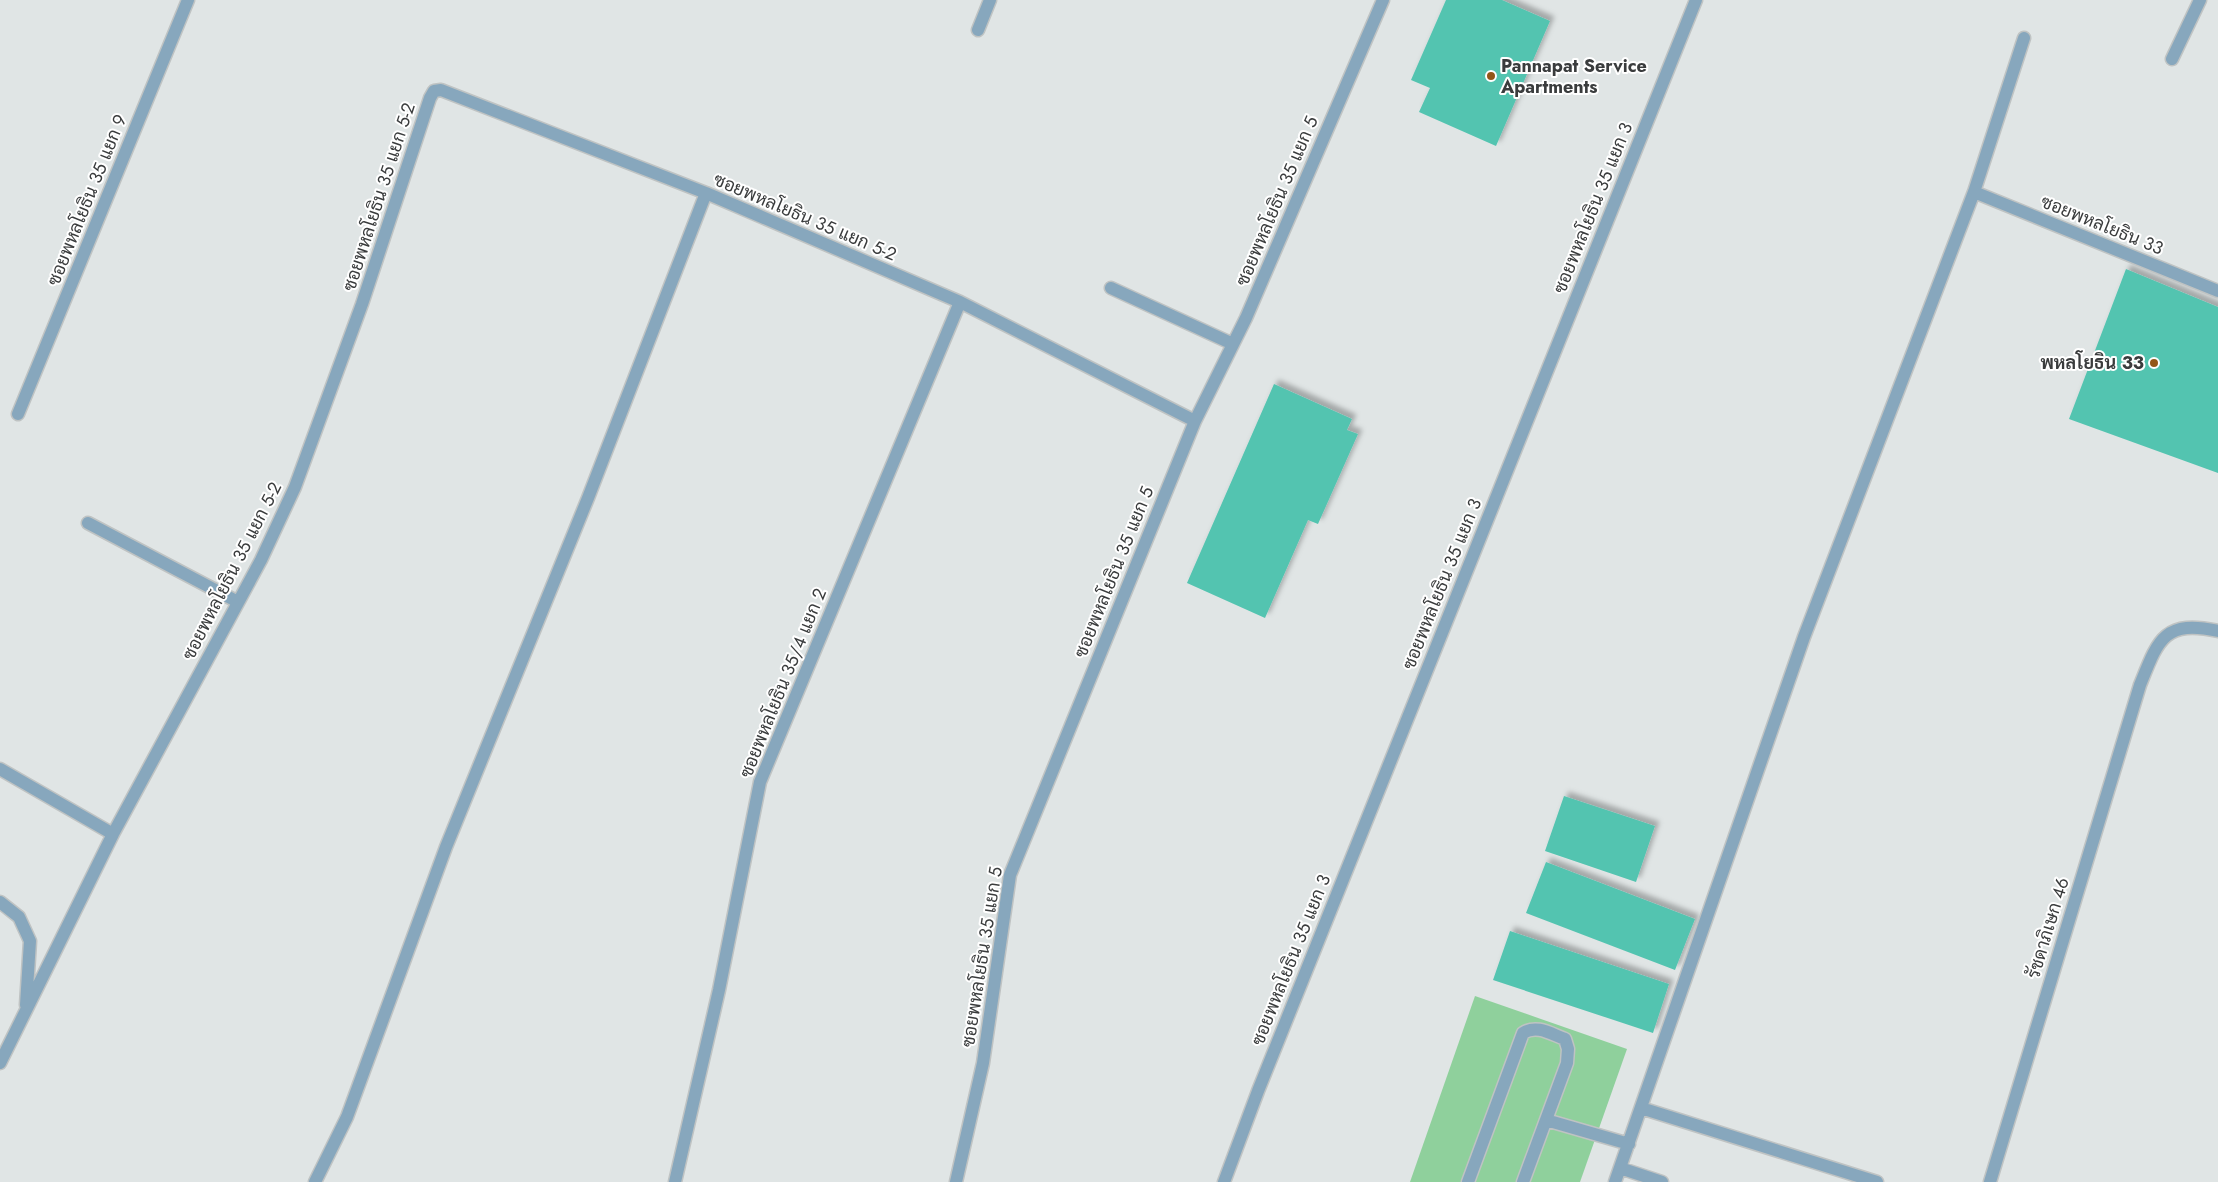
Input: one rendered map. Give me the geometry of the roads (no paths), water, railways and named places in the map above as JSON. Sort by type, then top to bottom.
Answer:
[{"type":"street","name":"ซอยพหลโยธิน 35 แยก 9","points":[[18,414],[188,0]]},
{"type":"street","points":[[978,30],[990,0]]},
{"type":"street","name":"ซอยพหลโยธิน 35 แยก 5","points":[[956,1182],[983,1062],[1010,875],[1196,421],[1246,318],[1383,0]]},
{"type":"street","name":"ซอยพหลโยธิน 35 แยก 3","points":[[1224,1182],[1258,1091],[1696,0]]},
{"type":"street","points":[[2172,58],[2200,0]]},
{"type":"street","points":[[1615,1182],[1804,637],[1974,192],[2024,38]]},
{"type":"street","name":"ซอยพหลโยธิน 35 แยก 5-2","points":[[0,1063],[113,834],[261,560],[295,487],[362,304],[430,98],[434,92],[441,90],[706,193],[960,302],[1196,421]]},
{"type":"street","name":"ซอยพหลโยธิน 33","points":[[1974,192],[2218,291]]},
{"type":"street","points":[[315,1182],[347,1117],[446,847],[588,498],[706,193]]},
{"type":"street","points":[[1111,288],[1233,344]]},
{"type":"street","name":"ซอยพหลโยธิน 35/4 แยก 2","points":[[675,1182],[719,990],[760,782],[960,302]]},
{"type":"street","points":[[88,523],[238,602]]},
{"type":"street","name":"รัชดาภิเษก 46","points":[[1990,1182],[2140,685],[2156,646],[2178,628],[2198,626],[2218,631]]},
{"type":"street","points":[[0,769],[113,834]]},
{"type":"street","points":[[0,902],[19,917],[30,941],[25,1012]]},
{"type":"street","points":[[1468,1182],[1523,1033],[1530,1028],[1543,1030],[1565,1039],[1568,1049],[1567,1064],[1523,1182]]},
{"type":"street","points":[[1641,1108],[1877,1182]]},
{"type":"street","points":[[1546,1120],[1629,1144]]},
{"type":"street","points":[[1620,1168],[1662,1182]]},
{"type":"place","name":"Pannapat Service Apartments","points":[[1491,76]]},
{"type":"place","name":"พหลโยธิน 33","points":[[2154,363]]}]
